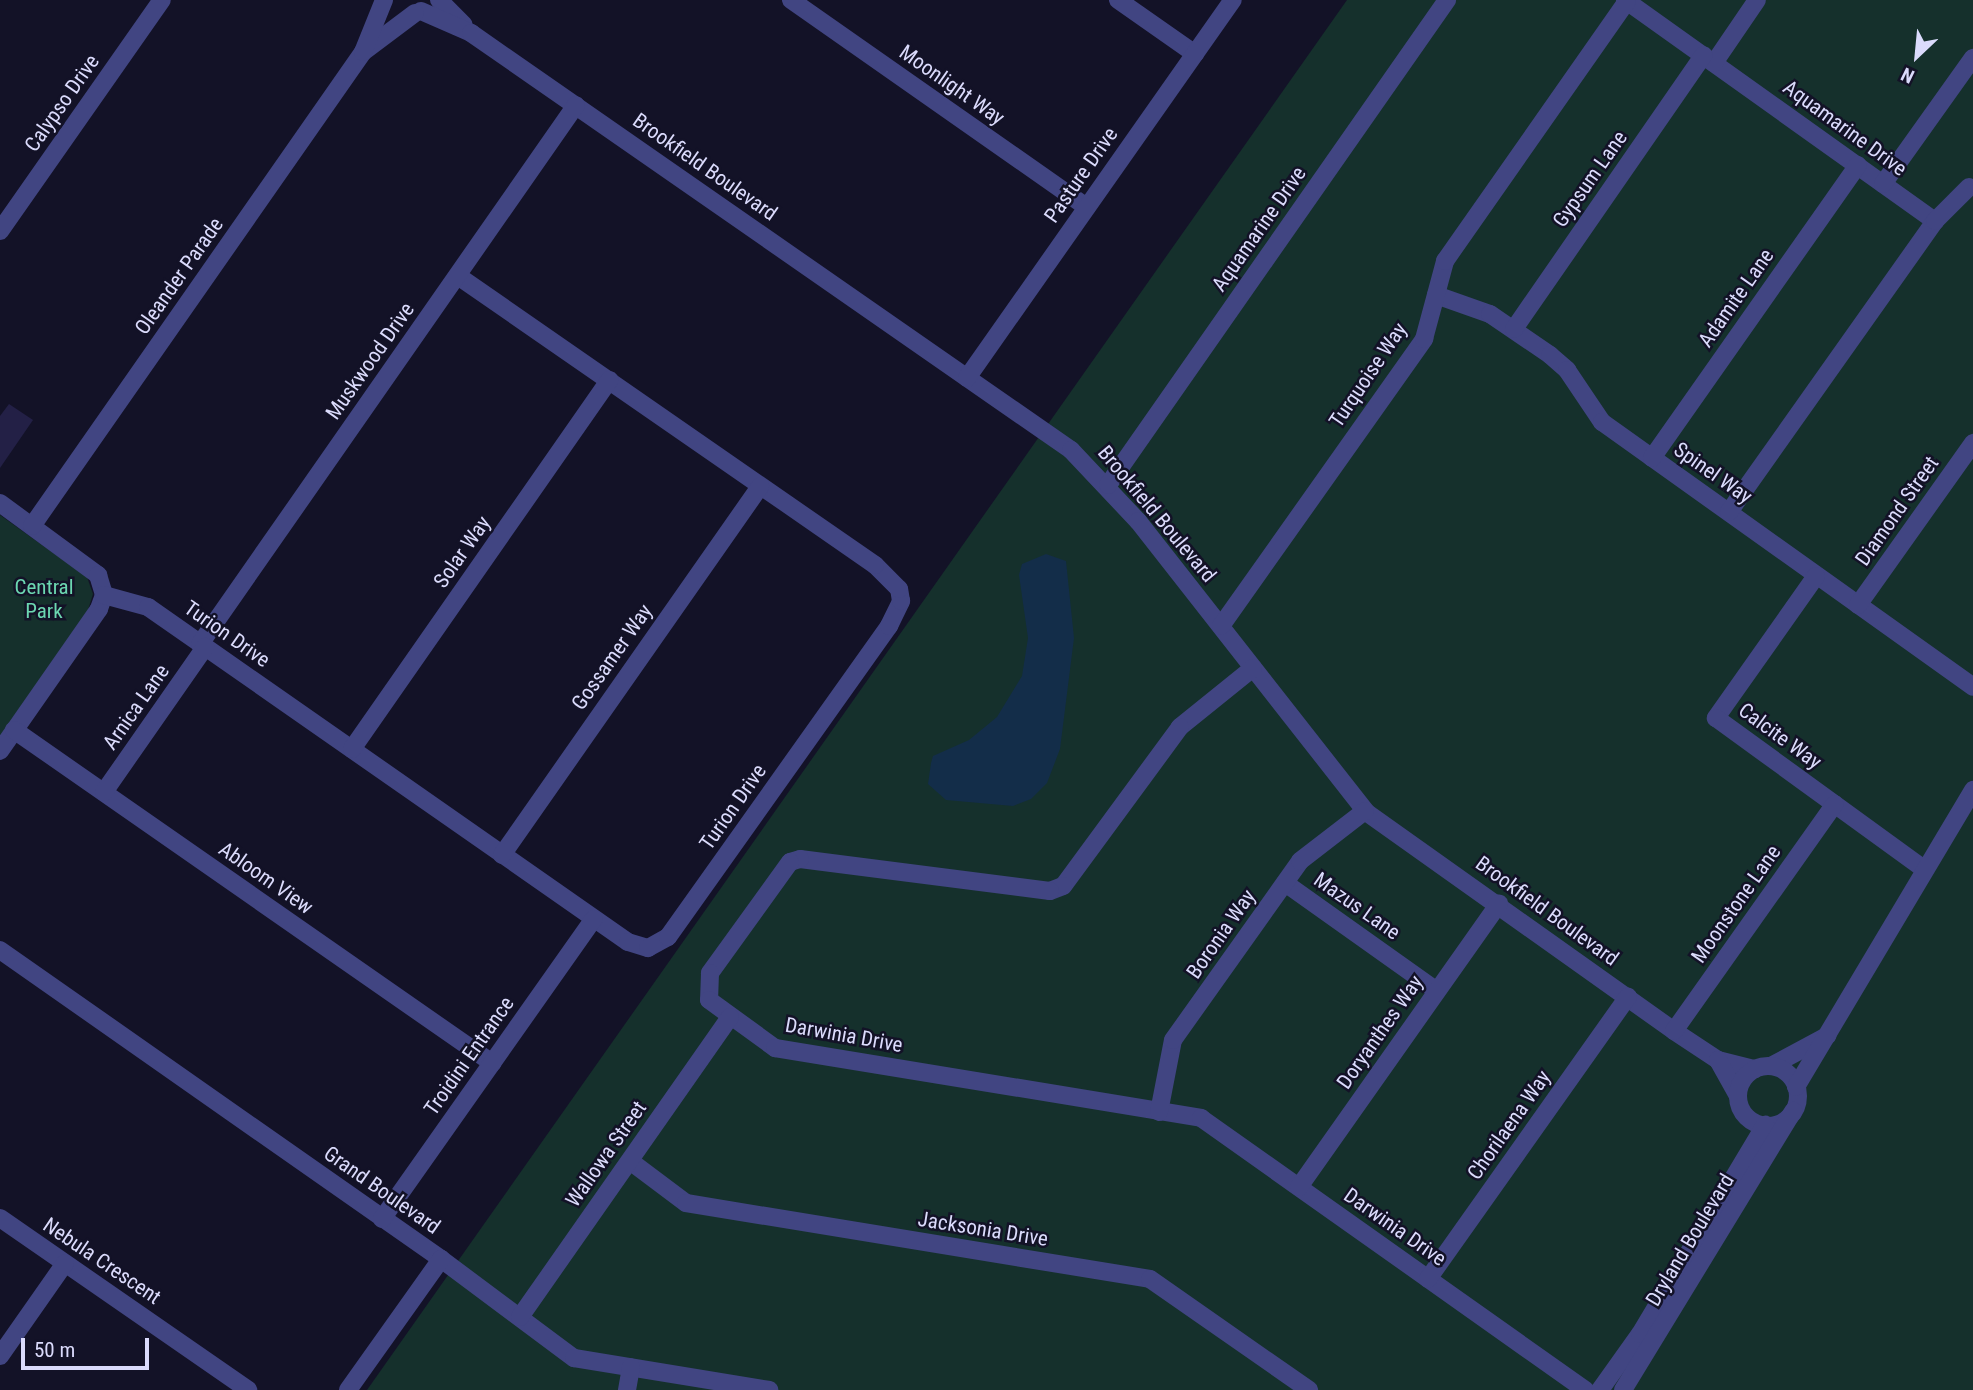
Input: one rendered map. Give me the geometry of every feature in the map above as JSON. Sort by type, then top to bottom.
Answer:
[{"type":"street","name":"Calypso Drive","points":[[0,232],[162,0]]},
{"type":"street","name":"Oleander Parade","points":[[32,526],[363,52],[384,0]]},
{"type":"street","name":"Brookfield Boulevard","points":[[390,0],[403,11],[423,8],[471,33],[1071,450],[1108,485],[1365,811],[1718,1060],[1763,1067]]},
{"type":"street","name":"Brookfield Boulevard","points":[[439,0],[471,33]]},
{"type":"street","name":"Moonlight Way","points":[[791,0],[1087,207]]},
{"type":"street","points":[[1118,0],[1195,54]]},
{"type":"street","name":"Pasture Drive","points":[[967,378],[1233,0]]},
{"type":"street","name":"Aquamarine Drive","points":[[1108,485],[1447,0]]},
{"type":"street","name":"Gypsum Lane","points":[[1514,329],[1709,59],[1757,0]]},
{"type":"street","name":"Aquamarine Drive","points":[[1626,1],[1935,221]]},
{"type":"street","name":"Turquoise Way","points":[[1221,626],[1424,339],[1445,261],[1626,1]]},
{"type":"street","name":"Oleander Parade","points":[[363,52],[423,8]]},
{"type":"street","points":[[1883,184],[1973,58]]},
{"type":"street","name":"Muskwood Drive","points":[[202,645],[576,105]]},
{"type":"street","name":"Adamite Lane","points":[[1652,458],[1858,165]]},
{"type":"street","points":[[1729,512],[1935,221],[1969,187]]},
{"type":"street","name":"Turion Drive","points":[[104,595],[136,601],[594,919],[638,946],[659,945],[668,937],[897,611],[901,601],[892,579],[458,275]]},
{"type":"street","name":"Spinel Way","points":[[1436,295],[1490,314],[1514,329],[1567,370],[1602,422],[1973,687]]},
{"type":"street","name":"Solar Way","points":[[352,749],[609,380]]},
{"type":"street","name":"Diamond Street","points":[[1858,605],[1973,443]]},
{"type":"street","name":"Gossamer Way","points":[[502,855],[760,486]]},
{"type":"street","points":[[0,503],[97,575],[104,595],[100,609],[0,751]]},
{"type":"street","name":"Calcite Way","points":[[1816,576],[1716,718],[1924,869]]},
{"type":"street","name":"Arnica Lane","points":[[104,792],[202,645]]},
{"type":"street","name":"Darwinia Drive","points":[[1253,667],[1180,727],[1063,886],[1050,891],[800,859],[790,862],[710,973],[709,1000],[775,1048],[1201,1118],[1585,1390]]},
{"type":"street","name":"Abloom View","points":[[14,730],[492,1063]]},
{"type":"street","points":[[1830,1034],[1742,1080],[1738,1096],[1749,1119],[1765,1125],[1781,1122],[1793,1111],[1796,1087],[1830,1034],[1924,869],[1973,790]]},
{"type":"street","name":"Moonstone Lane","points":[[1674,1031],[1835,804]]},
{"type":"street","name":"Boronia Way","points":[[1159,1112],[1173,1040],[1300,861],[1365,811]]},
{"type":"street","name":"Mazus Lane","points":[[1284,883],[1437,991]]},
{"type":"street","name":"Doryanthes Way","points":[[1298,1187],[1499,903]]},
{"type":"street","name":"Troidini Entrance","points":[[382,1219],[594,919]]},
{"type":"street","name":"Grand Boulevard","points":[[0,950],[441,1259],[574,1358],[769,1390]]},
{"type":"street","name":"Chorilaena Way","points":[[1428,1279],[1628,997]]},
{"type":"street","name":"Wallowa Street","points":[[520,1317],[730,1017]]},
{"type":"street","name":"Brookfield Boulevard","points":[[1718,1060],[1738,1096]]},
{"type":"street","points":[[1763,1067],[1787,1073],[1796,1087]]},
{"type":"street","name":"Dryland Boulevard","points":[[1623,1390],[1793,1111]]},
{"type":"street","name":"Dryland Boulevard","points":[[1600,1390],[1640,1334],[1765,1125]]},
{"type":"street","name":"Jacksonia Drive","points":[[629,1161],[686,1203],[1150,1279],[1309,1390]]},
{"type":"street","name":"Nebula Crescent","points":[[0,1218],[243,1389]]},
{"type":"street","points":[[348,1390],[441,1259]]},
{"type":"street","points":[[0,1356],[65,1263]]},
{"type":"street","points":[[627,1390],[631,1367]]},
{"type":"green space","points":[[1347,0],[1973,0],[1973,1390],[367,1390]]},
{"type":"green space","name":"Central Park","points":[[0,515],[87,577],[93,594],[88,610],[0,736]]},
{"type":"water","points":[[1046,554],[1066,561],[1074,638],[1060,749],[1047,783],[1031,799],[1013,806],[946,800],[928,784],[933,756],[969,740],[997,717],[1022,676],[1028,638],[1019,575],[1022,564]]},
{"type":"building","points":[[9,404],[33,420],[0,468],[0,416]]}]
